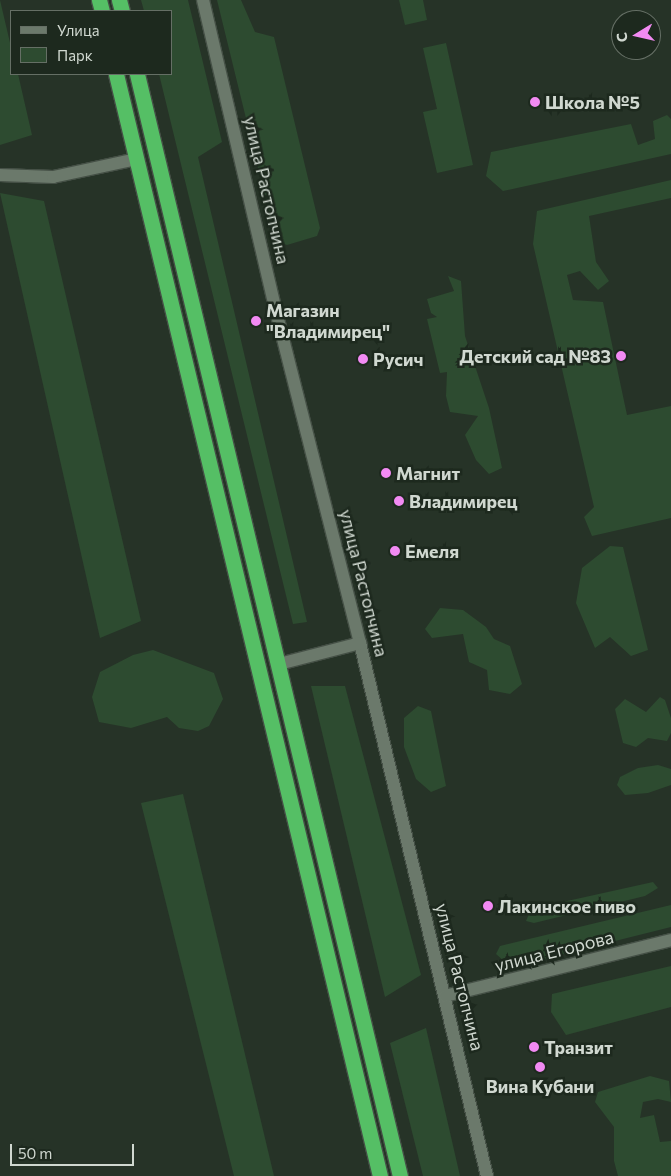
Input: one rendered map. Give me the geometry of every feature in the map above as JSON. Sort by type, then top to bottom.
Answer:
[{"type":"highway","points":[[116,75],[380,1176]]},
{"type":"highway","points":[[137,75],[400,1176]]},
{"type":"street","name":"улица Растопчина","points":[[203,0],[277,315],[360,643],[487,1176]]},
{"type":"street","points":[[0,175],[53,176],[136,159]]},
{"type":"street","points":[[279,664],[360,643]]},
{"type":"street","name":"улица Егорова","points":[[445,996],[671,940]]},
{"type":"green space","points":[[0,0],[10,43],[10,75],[18,75],[32,135],[0,145]]},
{"type":"green space","points":[[141,0],[188,0],[222,142],[198,157],[307,622],[293,624],[159,75],[172,75],[172,10],[144,10]]},
{"type":"green space","points":[[217,0],[241,0],[255,32],[274,37],[320,228],[317,236],[287,245],[276,241]]},
{"type":"green space","points":[[399,0],[423,0],[427,20],[405,25]]},
{"type":"green space","points":[[446,43],[473,165],[437,173],[423,112],[437,109],[423,48]]},
{"type":"green space","points":[[667,115],[671,119],[671,154],[503,191],[486,176],[491,152],[631,124],[638,145],[655,139],[653,121]]},
{"type":"green space","points":[[671,180],[671,198],[589,216],[596,262],[609,281],[598,290],[580,271],[567,275],[573,300],[603,302],[627,415],[671,406],[671,518],[592,536],[584,517],[594,507],[533,244],[537,211]]},
{"type":"green space","points":[[0,193],[44,201],[141,621],[100,638]]},
{"type":"green space","points":[[448,276],[461,281],[465,336],[489,408],[502,468],[489,474],[476,460],[465,435],[478,416],[450,412],[446,396],[447,372],[440,373],[427,319],[437,317],[431,313],[427,299],[454,291]]},
{"type":"green space","points":[[610,546],[623,547],[648,650],[631,656],[610,637],[595,648],[576,603],[582,568]]},
{"type":"green space","points":[[440,608],[463,610],[486,627],[494,639],[510,646],[522,684],[510,694],[489,690],[487,670],[469,662],[463,634],[432,638],[425,629]]},
{"type":"green space","points":[[153,650],[214,673],[223,699],[209,726],[198,731],[179,728],[167,717],[131,728],[99,722],[92,697],[100,672],[133,655]]},
{"type":"green space","points":[[311,686],[345,686],[421,975],[385,997]]},
{"type":"green space","points":[[660,697],[665,700],[671,718],[671,733],[667,741],[648,738],[636,747],[623,743],[615,709],[625,699],[646,712]]},
{"type":"green space","points":[[418,706],[431,711],[446,786],[431,792],[416,779],[404,747],[404,718]]},
{"type":"green space","points":[[658,765],[671,769],[671,785],[648,793],[625,795],[617,785],[620,777],[638,768]]},
{"type":"green space","points":[[183,794],[274,1176],[234,1176],[141,803]]},
{"type":"green space","points":[[653,882],[658,888],[645,896],[534,923],[526,921],[531,909]]},
{"type":"green space","points":[[671,905],[671,927],[511,967],[496,954],[500,946]]},
{"type":"green space","points":[[671,966],[671,1007],[566,1035],[551,1012],[552,994]]},
{"type":"green space","points":[[426,1028],[460,1176],[423,1176],[390,1043]]},
{"type":"green space","points":[[650,1076],[669,1081],[671,1102],[658,1099],[643,1102],[640,1118],[654,1115],[660,1142],[671,1141],[671,1176],[618,1176],[614,1161],[614,1127],[595,1102],[598,1092]]},
{"type":"place","name":"Школа №5","points":[[535,102]]},
{"type":"place","name":"Магазин \"Владимирец\"","points":[[256,321]]},
{"type":"place","name":"Детский сад №83","points":[[621,356]]},
{"type":"place","name":"Русич","points":[[363,359]]},
{"type":"place","name":"Магнит","points":[[386,473]]},
{"type":"place","name":"Владимирец","points":[[399,501]]},
{"type":"place","name":"Емеля","points":[[395,551]]},
{"type":"place","name":"Лакинское пиво","points":[[488,906]]},
{"type":"place","name":"Транзит","points":[[534,1047]]},
{"type":"place","name":"Вина Кубани","points":[[540,1067]]}]
